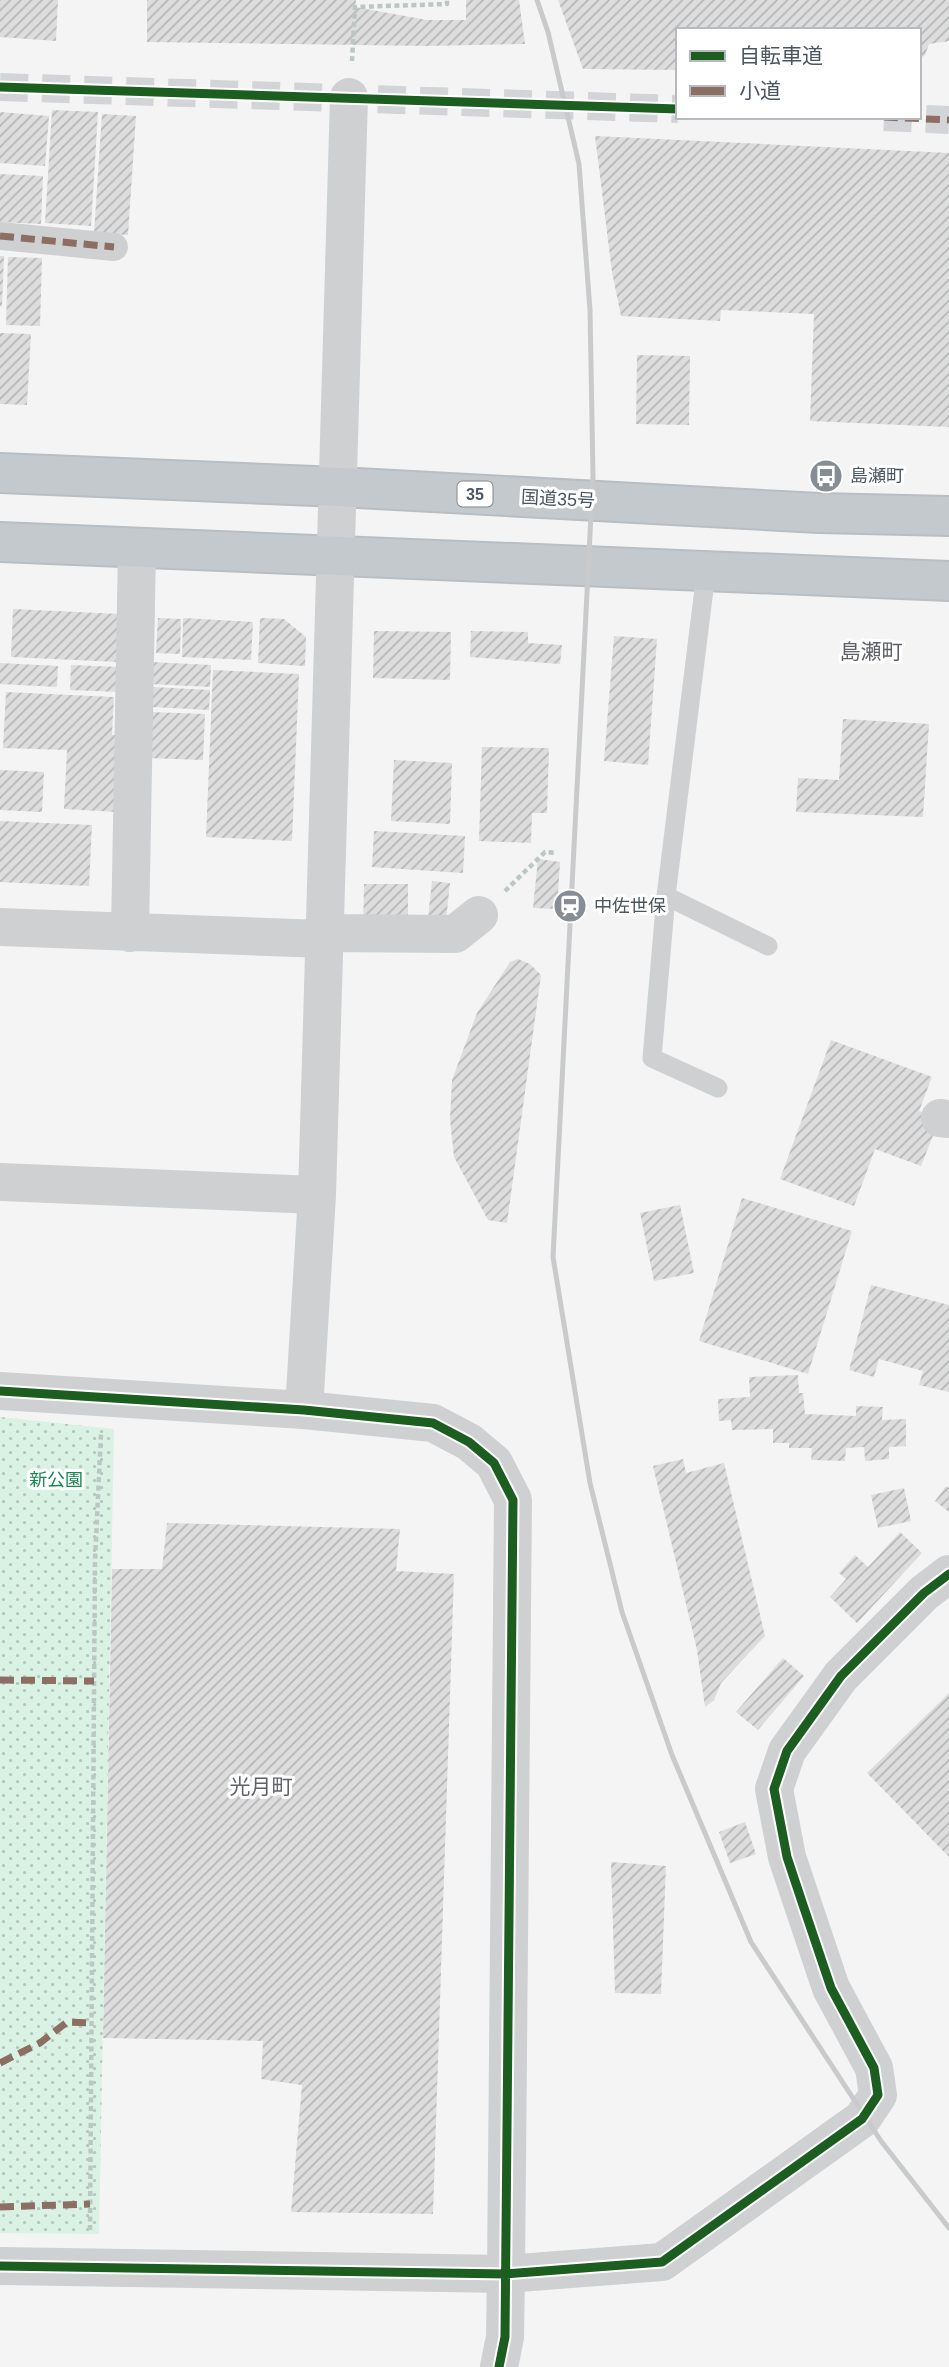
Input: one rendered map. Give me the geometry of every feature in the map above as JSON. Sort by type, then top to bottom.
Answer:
[{"type":"highway","name":"国道35号","points":[[0,473],[339,487],[818,513],[949,516]]},
{"type":"highway","points":[[0,542],[949,581]]},
{"type":"street","points":[[304,1410],[317,1195],[349,97]]},
{"type":"street","points":[[0,236],[114,247]]},
{"type":"street","points":[[130,933],[137,548]]},
{"type":"street","points":[[0,928],[323,936],[455,934],[479,915]]},
{"type":"street","points":[[0,1182],[317,1195]]},
{"type":"street","points":[[0,1391],[304,1410],[433,1423],[470,1442],[494,1463],[513,1500],[505,2337],[499,2367]]},
{"type":"street","points":[[0,2266],[506,2274],[662,2262],[862,2119],[878,2095],[874,2068],[831,1988],[787,1857],[774,1788],[787,1751],[841,1676],[924,1593],[949,1574]]},
{"type":"lane","points":[[706,573],[666,897],[652,1058],[718,1088]]},
{"type":"lane","points":[[666,897],[768,946]]},
{"type":"path","points":[[349,97],[355,7],[447,4],[447,0]]},
{"type":"path","points":[[479,915],[545,852],[557,853]]},
{"type":"path","points":[[90,2266],[95,1560],[102,1398]]},
{"type":"green space","name":"新公園","points":[[0,1417],[114,1429],[99,2234],[0,2233]]},
{"type":"building","points":[[0,0],[58,0],[56,41],[0,37]]},
{"type":"building","points":[[147,0],[356,0],[355,7],[427,20],[466,20],[466,0],[519,0],[525,44],[426,46],[147,42]]},
{"type":"building","points":[[558,0],[949,0],[949,41],[929,44],[921,58],[921,28],[676,28],[676,70],[583,69]]},
{"type":"building","points":[[52,110],[98,112],[91,226],[45,223]]},
{"type":"building","points":[[0,112],[49,116],[45,166],[0,163]]},
{"type":"building","points":[[102,114],[136,116],[128,235],[94,233]]},
{"type":"building","points":[[595,136],[949,153],[949,427],[810,421],[814,314],[721,310],[720,321],[621,316],[612,272]]},
{"type":"building","points":[[0,174],[43,176],[41,224],[0,222]]},
{"type":"building","points":[[0,256],[4,256],[2,307],[0,306]]},
{"type":"building","points":[[8,257],[42,258],[40,326],[6,325]]},
{"type":"building","points":[[0,333],[31,334],[27,405],[0,404]]},
{"type":"building","points":[[637,355],[690,356],[689,425],[636,424]]},
{"type":"building","points":[[13,609],[120,614],[118,662],[11,657]]},
{"type":"building","points":[[158,618],[181,619],[180,654],[156,653]]},
{"type":"building","points":[[183,618],[253,622],[251,660],[182,657]]},
{"type":"building","points":[[260,618],[284,619],[306,637],[305,666],[258,663]]},
{"type":"building","points":[[374,631],[451,632],[450,680],[373,678]]},
{"type":"building","points":[[471,631],[528,632],[528,643],[562,645],[560,664],[470,657]]},
{"type":"building","points":[[614,636],[657,639],[648,765],[604,761]]},
{"type":"building","points":[[151,662],[211,665],[210,687],[150,684]]},
{"type":"building","points":[[0,663],[58,666],[57,687],[0,684]]},
{"type":"building","points":[[71,665],[120,667],[119,692],[70,690]]},
{"type":"building","points":[[213,670],[299,674],[292,841],[206,837]]},
{"type":"building","points":[[153,687],[210,690],[209,710],[152,707]]},
{"type":"building","points":[[6,692],[114,697],[112,735],[121,735],[117,812],[64,809],[67,750],[3,748]]},
{"type":"building","points":[[150,712],[205,714],[203,760],[148,758]]},
{"type":"building","points":[[843,719],[929,724],[923,817],[796,812],[798,778],[839,780]]},
{"type":"building","points":[[482,747],[549,748],[547,813],[532,813],[531,843],[479,841]]},
{"type":"building","points":[[394,760],[452,763],[450,824],[391,821]]},
{"type":"building","points":[[0,770],[44,772],[42,812],[0,810]]},
{"type":"building","points":[[0,821],[92,825],[89,886],[0,882]]},
{"type":"building","points":[[374,831],[465,836],[463,873],[372,867]]},
{"type":"building","points":[[538,859],[560,862],[557,909],[533,908]]},
{"type":"building","points":[[432,881],[450,883],[445,929],[427,928]]},
{"type":"building","points":[[364,884],[408,884],[408,932],[363,931]]},
{"type":"building","points":[[518,959],[530,964],[541,975],[507,1223],[488,1220],[454,1157],[450,1119],[452,1080],[477,1013],[510,962]]},
{"type":"building","points":[[831,1040],[932,1077],[919,1111],[940,1118],[921,1166],[875,1149],[854,1206],[780,1179]]},
{"type":"building","points":[[742,1198],[852,1231],[808,1374],[699,1341]]},
{"type":"building","points":[[680,1205],[694,1273],[654,1281],[640,1213]]},
{"type":"building","points":[[871,1285],[949,1305],[949,1392],[919,1385],[923,1371],[879,1359],[874,1377],[849,1370]]},
{"type":"building","points":[[798,1375],[799,1393],[803,1393],[805,1414],[856,1416],[856,1406],[883,1407],[882,1420],[906,1419],[906,1446],[889,1447],[889,1459],[865,1461],[864,1447],[846,1448],[845,1461],[811,1460],[812,1448],[789,1448],[789,1443],[773,1443],[773,1429],[732,1430],[731,1420],[719,1421],[718,1399],[750,1397],[749,1377]]},
{"type":"building","points":[[683,1459],[686,1473],[724,1463],[765,1636],[721,1683],[714,1700],[705,1707],[697,1650],[653,1466]]},
{"type":"building","points":[[946,1486],[949,1488],[949,1512],[935,1501]]},
{"type":"building","points":[[904,1488],[911,1521],[878,1528],[871,1495]]},
{"type":"building","points":[[167,1523],[400,1529],[396,1571],[454,1574],[433,2214],[291,2212],[302,2085],[261,2079],[263,2041],[103,2038],[112,1569],[162,1569]]},
{"type":"building","points":[[900,1532],[922,1553],[857,1623],[830,1597],[846,1579],[839,1573],[855,1555],[868,1567]]},
{"type":"building","points":[[783,1658],[804,1676],[758,1730],[736,1712]]},
{"type":"building","points":[[949,1693],[949,1857],[867,1773]]},
{"type":"building","points":[[745,1822],[756,1854],[730,1863],[719,1832]]},
{"type":"building","points":[[611,1862],[666,1866],[661,1994],[615,1993]]},
{"type":"tunnel","points":[[0,87],[676,109]]},
{"type":"tunnel","points":[[921,119],[949,120]]},
{"type":"railway","points":[[537,0],[548,32],[579,164],[590,310],[593,476],[553,1257],[590,1483],[622,1612],[672,1755],[751,1942],[881,2141],[949,2228]]},
{"type":"marked path","points":[[921,119],[949,120]]},
{"type":"marked path","points":[[0,236],[114,247]]},
{"type":"marked path","points":[[0,1680],[94,1681]]},
{"type":"marked path","points":[[0,2063],[40,2043],[67,2022],[92,2023]]},
{"type":"marked path","points":[[0,2207],[90,2204]]},
{"type":"cycle path","points":[[0,87],[676,109]]},
{"type":"cycle path","points":[[0,1391],[304,1410],[433,1423],[469,1442],[494,1463],[513,1500],[505,2337],[499,2367]]},
{"type":"cycle path","points":[[0,2266],[506,2274],[662,2262],[862,2119],[878,2095],[874,2068],[831,1988],[787,1857],[774,1789],[787,1751],[841,1676],[924,1593],[949,1574]]},
{"type":"place","name":"島瀬町","points":[[826,476]]},
{"type":"place","name":"中佐世保","points":[[570,906]]},
{"type":"district","name":"島瀬町","points":[[871,652]]},
{"type":"district","name":"光月町","points":[[261,1787]]}]
